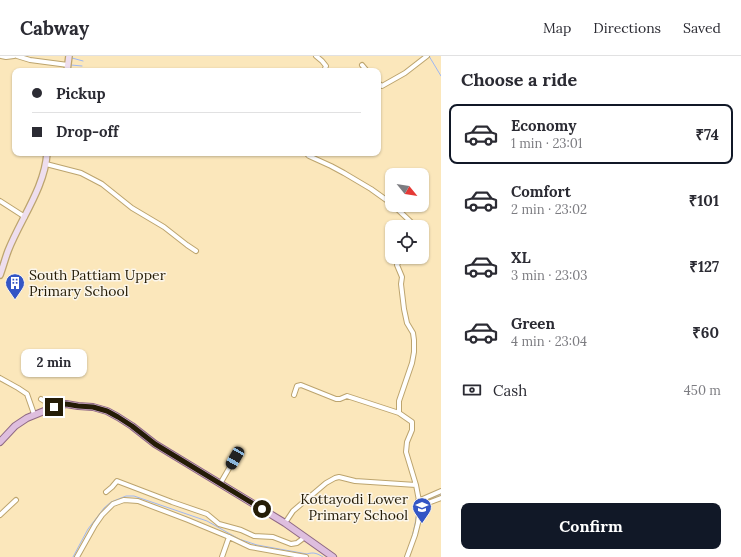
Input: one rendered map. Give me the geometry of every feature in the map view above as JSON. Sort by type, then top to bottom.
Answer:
[{"type":"main road","points":[[68,68],[69,56]]},
{"type":"main road","points":[[0,275],[8,251],[36,193],[46,164],[47,156]]},
{"type":"main road","points":[[0,442],[15,426],[27,418],[54,407],[66,404],[93,407],[107,411],[132,426],[155,444],[285,523],[330,556]]},
{"type":"street","points":[[1,56],[16,56],[68,68]]},
{"type":"street","points":[[316,56],[326,66],[325,68]]},
{"type":"street","points":[[381,85],[405,73],[427,56]]},
{"type":"street","points":[[309,156],[344,173],[385,199]]},
{"type":"street","points":[[46,164],[67,168],[98,181],[132,208],[164,227],[196,251]]},
{"type":"street","points":[[0,201],[25,217]]},
{"type":"street","points":[[401,212],[409,220]]},
{"type":"street","points":[[398,264],[402,277],[401,284],[407,323],[413,333],[414,340],[412,363],[399,401],[399,413]]},
{"type":"street","points":[[0,378],[27,394],[34,414]]},
{"type":"street","points":[[294,395],[297,386],[301,385],[336,399],[347,396],[399,413],[412,422],[412,430],[407,442],[406,452],[416,485],[420,506],[415,535],[407,557]]},
{"type":"street","points":[[41,399],[54,407]]},
{"type":"street","points":[[220,484],[235,458]]},
{"type":"street","points":[[285,523],[293,511],[334,478],[339,477],[354,481],[416,485]]},
{"type":"street","points":[[106,492],[117,481],[207,514],[219,524],[241,530],[254,536],[273,538],[291,544],[298,543],[305,537]]},
{"type":"street","points":[[418,501],[441,491]]},
{"type":"street","points":[[420,506],[441,498]]},
{"type":"street","points":[[0,515],[16,500]]},
{"type":"street","points":[[77,557],[102,515],[112,504],[124,500],[138,501],[188,520],[229,537],[250,548],[306,557]]},
{"type":"street","points":[[222,557],[229,537]]},
{"type":"waterway","points":[[429,56],[441,76]]},
{"type":"waterway","points":[[72,58],[83,61]]},
{"type":"waterway","points":[[70,68],[71,65],[82,66]]},
{"type":"waterway","points":[[422,503],[441,494]]},
{"type":"waterway","points":[[73,557],[88,529],[104,508],[111,502],[126,496],[134,496],[207,521],[239,539],[257,545],[307,554],[315,553],[323,557]]},
{"type":"waterway","points":[[412,537],[418,506]]},
{"type":"place","name":"South Pattiam Upper Primary School","points":[[15,300]]},
{"type":"place","name":"Kottayodi Lower Primary School","points":[[422,524]]},
{"type":"route","points":[[54,407],[66,404],[93,407],[107,411],[132,426],[155,444],[262,509]]}]
